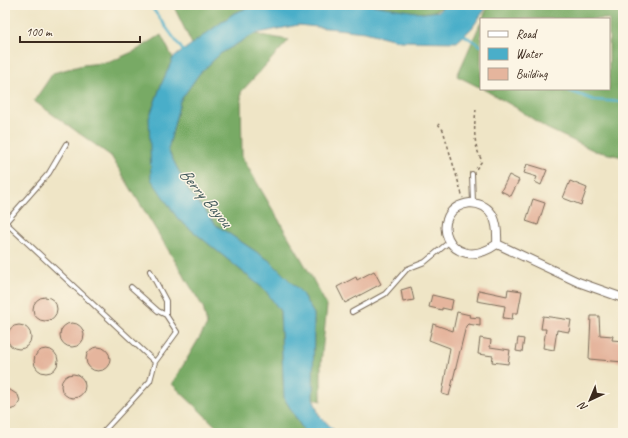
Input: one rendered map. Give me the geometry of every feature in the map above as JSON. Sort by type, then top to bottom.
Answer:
[{"type":"street","points":[[469,203],[485,207],[495,218],[497,244],[485,250],[468,254],[458,251],[449,242],[446,232],[447,221],[452,211],[469,203]]},
{"type":"street","points":[[497,244],[578,282],[623,298]]},
{"type":"lane","points":[[66,144],[49,173],[5,223],[155,362]]},
{"type":"lane","points":[[469,203],[472,174]]},
{"type":"lane","points":[[352,312],[385,294],[407,269],[425,262],[449,242]]},
{"type":"lane","points":[[150,271],[166,301],[166,315]]},
{"type":"lane","points":[[102,433],[150,381],[155,362],[177,332],[166,315],[158,311],[132,287]]},
{"type":"path","points":[[472,174],[482,161],[476,151],[474,140],[476,109]]},
{"type":"path","points":[[438,124],[443,130],[469,203]]},
{"type":"green space","points":[[173,5],[255,5],[234,13],[192,44]]},
{"type":"green space","points":[[372,5],[444,5],[437,10],[420,13],[400,11]]},
{"type":"green space","points":[[489,5],[623,5],[623,157],[595,151],[546,128],[515,107],[485,90],[610,90],[610,18],[482,18]]},
{"type":"green space","points":[[480,24],[480,88],[457,76]]},
{"type":"green space","points":[[254,34],[289,40],[241,92],[242,157],[309,272],[327,306],[321,363],[321,401],[313,398],[314,314],[301,292],[270,261],[216,225],[189,191],[168,150],[180,101],[199,74],[220,54]]},
{"type":"green space","points":[[161,35],[173,58],[149,118],[178,219],[265,290],[280,311],[284,398],[305,433],[223,433],[172,384],[207,325],[203,307],[111,156],[34,101],[53,73],[83,65],[110,62],[137,50]]},
{"type":"water","points":[[255,5],[372,5],[423,13],[439,11],[444,5],[488,5],[472,28],[457,42],[400,41],[365,32],[298,25],[254,34],[220,54],[199,74],[180,101],[168,150],[189,191],[216,225],[270,261],[301,292],[314,314],[313,398],[319,415],[337,433],[305,433],[284,398],[280,311],[265,290],[178,219],[151,179],[149,118],[173,58],[234,13]]},
{"type":"building","points":[[527,164],[547,170],[541,185],[535,182],[537,177],[524,173]]},
{"type":"building","points":[[509,175],[519,180],[511,196],[501,191]]},
{"type":"building","points":[[570,181],[587,188],[581,205],[563,198]]},
{"type":"building","points":[[533,199],[545,203],[538,225],[526,221]]},
{"type":"building","points":[[374,271],[381,284],[345,303],[337,287],[356,277],[357,280]]},
{"type":"building","points":[[411,287],[414,300],[403,302],[401,290]]},
{"type":"building","points":[[508,289],[522,291],[518,313],[513,313],[512,319],[503,318],[505,306],[477,301],[479,290],[507,296]]},
{"type":"building","points":[[432,295],[453,300],[451,310],[442,308],[442,310],[429,307]]},
{"type":"building","points":[[45,297],[53,301],[57,309],[53,317],[45,321],[37,317],[33,309],[37,301]]},
{"type":"building","points":[[457,312],[470,315],[469,317],[480,318],[480,326],[468,324],[466,326],[449,396],[442,394],[450,348],[429,340],[433,324],[453,331]]},
{"type":"building","points":[[543,316],[571,320],[569,332],[557,330],[554,350],[543,348],[546,329],[541,329]]},
{"type":"building","points":[[591,316],[599,316],[600,335],[613,336],[612,340],[623,341],[623,362],[589,359]]},
{"type":"building","points":[[72,323],[80,327],[84,335],[80,343],[72,347],[64,343],[60,335],[64,327]]},
{"type":"building","points":[[19,325],[27,329],[31,337],[27,345],[19,349],[11,345],[7,337],[11,329]]},
{"type":"building","points":[[480,338],[491,340],[490,347],[510,350],[508,364],[492,362],[493,356],[478,354]]},
{"type":"building","points":[[518,338],[524,339],[522,352],[516,351]]},
{"type":"building","points":[[98,347],[106,351],[110,359],[106,367],[98,371],[90,367],[86,359],[90,351]]},
{"type":"building","points":[[46,349],[54,353],[58,361],[54,369],[46,373],[38,369],[34,361],[38,353]]},
{"type":"building","points":[[73,374],[81,378],[85,386],[81,394],[73,398],[65,394],[61,386],[65,378]]},
{"type":"building","points":[[10,390],[18,395],[20,401],[16,408],[9,410],[5,409],[5,391]]},
{"type":"waterway","points":[[150,5],[184,52]]},
{"type":"waterway","points":[[462,34],[480,45]]},
{"type":"waterway","points":[[567,90],[594,100],[623,102]]},
{"type":"water label","name":"Berry Bayou","points":[[206,197]]}]
